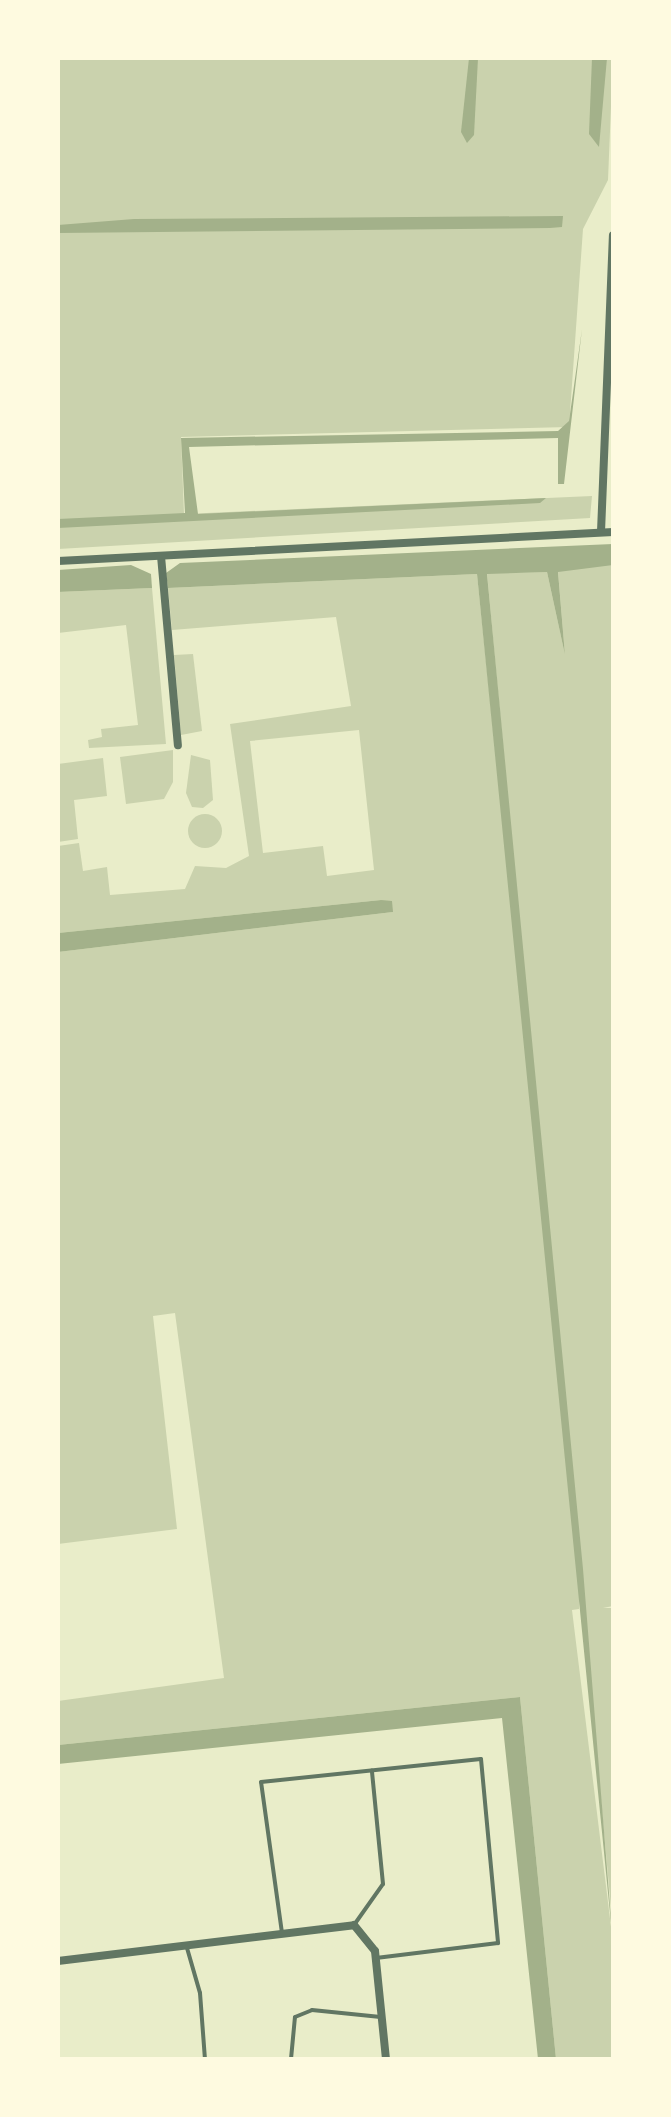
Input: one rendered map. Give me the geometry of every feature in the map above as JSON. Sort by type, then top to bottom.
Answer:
[{"type":"street","points":[[601,532],[613,235]]},
{"type":"street","points":[[58,561],[613,532]]},
{"type":"street","points":[[161,556],[178,745]]},
{"type":"street","points":[[58,1961],[354,1925],[375,1958],[386,2059]]},
{"type":"lane","points":[[282,1933],[261,1782],[481,1759],[498,1943],[375,1958]]},
{"type":"lane","points":[[354,1925],[383,1884],[372,1771]]},
{"type":"lane","points":[[186,1945],[200,1993],[205,2059]]},
{"type":"lane","points":[[291,2059],[295,2017],[312,2010],[381,2017]]},
{"type":"shaded area","points":[[58,58],[613,58],[608,180],[583,229],[569,427],[181,437],[184,514],[592,496],[590,518],[58,549]]},
{"type":"shaded area","points":[[469,58],[478,58],[474,135],[467,143],[461,132]]},
{"type":"shaded area","points":[[592,58],[607,58],[599,147],[589,134]]},
{"type":"shaded area","points":[[563,216],[562,227],[550,228],[58,233],[58,225],[134,219]]},
{"type":"shaded area","points":[[582,329],[564,484],[558,484],[558,438],[189,447],[198,514],[546,498],[540,503],[58,528],[58,519],[185,513],[181,438],[558,431],[569,421]]},
{"type":"shaded area","points":[[613,544],[613,565],[558,572],[565,655],[547,572],[487,574],[583,1569],[613,1943],[477,574],[168,588],[166,573],[180,563]]},
{"type":"shaded area","points":[[131,565],[151,574],[152,588],[58,592],[58,570]]},
{"type":"shaded area","points":[[574,565],[613,565],[613,1606],[603,1608],[613,1608],[613,1929],[487,573],[547,572],[565,655],[558,571]]},
{"type":"shaded area","points":[[477,574],[579,1567],[579,1609],[572,1610],[613,1943],[613,2059],[556,2059],[520,1697],[58,1745],[58,1701],[224,1678],[175,1313],[153,1316],[177,1529],[58,1544],[58,952],[393,912],[381,900],[58,933],[58,846],[79,843],[83,871],[107,867],[110,895],[185,889],[195,866],[226,868],[249,856],[230,724],[351,706],[336,617],[172,630],[168,588]],"holes":[[[359,730],[374,870],[327,876],[323,846],[263,853],[250,741]]]},
{"type":"shaded area","points":[[152,588],[166,744],[89,748],[88,740],[102,737],[101,729],[138,725],[126,625],[58,633],[58,592]]},
{"type":"shaded area","points":[[193,654],[202,731],[181,735],[174,655]]},
{"type":"shaded area","points":[[173,750],[173,782],[164,799],[126,804],[120,757]]},
{"type":"shaded area","points":[[191,755],[210,760],[213,800],[203,808],[192,807],[186,793]]},
{"type":"shaded area","points":[[103,758],[107,796],[74,800],[78,839],[58,842],[58,764]]},
{"type":"shaded area","points":[[205,814],[217,819],[222,831],[217,843],[205,848],[193,843],[188,831],[193,819]]},
{"type":"shaded area","points":[[392,901],[393,912],[58,952],[58,933]]},
{"type":"shaded area","points":[[520,1697],[556,2059],[538,2059],[502,1718],[58,1764],[58,1745]]}]
